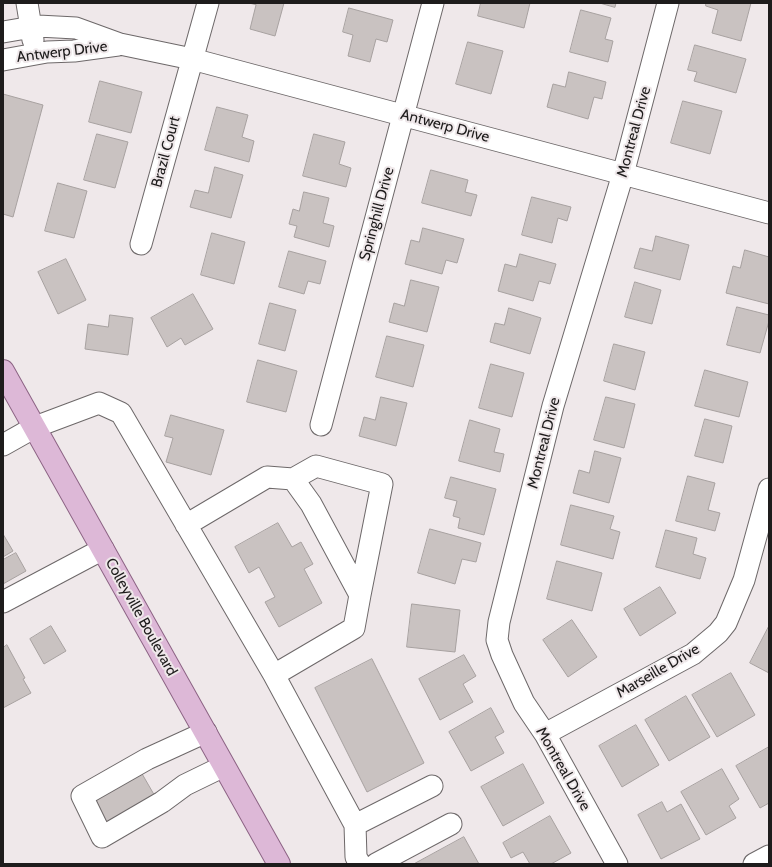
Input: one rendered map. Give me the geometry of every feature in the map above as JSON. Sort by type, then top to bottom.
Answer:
[{"type":"main road","name":"Colleyville Boulevard","points":[[3,371],[279,864]]},
{"type":"street","points":[[27,3],[32,27],[35,54]]},
{"type":"street","name":"Brazil Court","points":[[141,244],[208,3]]},
{"type":"street","name":"Springhill Drive","points":[[321,425],[433,3]]},
{"type":"street","name":"Montreal Drive","points":[[617,864],[545,734],[524,703],[502,655],[497,640],[499,622],[553,406],[623,174],[668,3]]},
{"type":"street","name":"Antwerp Drive","points":[[3,32],[38,26],[76,28],[120,44],[192,59],[769,213]]},
{"type":"street","name":"Antwerp Drive","points":[[3,60],[47,52],[74,51],[120,44]]},
{"type":"street","points":[[3,445],[35,428],[99,403],[121,413],[274,675],[355,824],[356,857],[360,864]]},
{"type":"street","points":[[186,525],[267,477],[293,478],[316,466],[382,484],[354,628],[274,675]]},
{"type":"street","points":[[293,478],[311,504],[360,595]]},
{"type":"street","name":"Marseille Drive","points":[[545,734],[692,654],[718,633],[726,623],[744,580],[769,489]]},
{"type":"street","points":[[3,602],[103,548]]},
{"type":"street","points":[[206,732],[147,759],[82,796],[102,836],[162,802],[184,785],[224,766]]},
{"type":"street","points":[[355,824],[432,786]]},
{"type":"street","points":[[376,864],[451,824]]},
{"type":"street","points":[[754,864],[769,856]]},
{"type":"building","points":[[249,3],[284,3],[275,36],[250,29],[256,5]]},
{"type":"building","points":[[481,3],[530,3],[524,28],[478,16]]},
{"type":"building","points":[[600,3],[616,3],[615,7]]},
{"type":"building","points":[[706,3],[751,3],[741,41],[712,33],[718,10],[706,6]]},
{"type":"building","points":[[349,8],[393,20],[387,42],[376,39],[370,62],[348,56],[353,35],[343,32]]},
{"type":"building","points":[[581,10],[611,18],[605,39],[613,41],[608,62],[570,52]]},
{"type":"building","points":[[468,42],[503,51],[491,94],[456,84]]},
{"type":"building","points":[[695,45],[746,59],[736,93],[694,81],[697,72],[688,70]]},
{"type":"building","points":[[569,72],[606,82],[602,99],[594,97],[588,119],[547,107],[553,84],[565,87]]},
{"type":"building","points":[[100,81],[142,92],[131,133],[89,122]]},
{"type":"building","points":[[3,94],[43,105],[13,217],[3,214]]},
{"type":"building","points":[[683,101],[722,111],[710,154],[671,143]]},
{"type":"building","points":[[217,107],[248,115],[242,137],[254,141],[249,162],[205,150]]},
{"type":"building","points":[[97,134],[128,142],[115,188],[84,180]]},
{"type":"building","points":[[314,134],[345,142],[339,164],[351,168],[346,187],[303,176]]},
{"type":"building","points":[[215,167],[243,175],[231,218],[190,207],[195,190],[208,193]]},
{"type":"building","points":[[431,170],[468,180],[465,192],[477,195],[471,216],[422,203]]},
{"type":"building","points":[[58,183],[87,191],[74,238],[45,231]]},
{"type":"building","points":[[304,192],[329,198],[323,223],[334,226],[329,247],[294,237],[297,226],[289,224],[293,209],[299,211]]},
{"type":"building","points":[[532,197],[571,207],[567,221],[558,218],[552,243],[522,235]]},
{"type":"building","points":[[423,228],[464,239],[457,263],[446,260],[442,274],[405,264],[411,240],[419,242]]},
{"type":"building","points":[[212,233],[245,242],[234,284],[201,275]]},
{"type":"building","points":[[656,236],[689,245],[680,280],[634,268],[640,248],[652,251]]},
{"type":"building","points":[[745,250],[769,257],[769,304],[726,293],[733,266],[740,268]]},
{"type":"building","points":[[289,251],[326,261],[320,284],[308,281],[304,294],[279,287]]},
{"type":"building","points":[[520,254],[556,264],[550,284],[539,281],[533,301],[498,291],[505,264],[516,267]]},
{"type":"building","points":[[66,259],[86,300],[58,314],[38,272]]},
{"type":"building","points":[[411,280],[439,287],[427,332],[389,322],[394,303],[404,306]]},
{"type":"building","points":[[635,282],[661,290],[652,324],[625,317]]},
{"type":"building","points":[[193,294],[213,329],[185,345],[181,338],[167,347],[151,318]]},
{"type":"building","points":[[270,303],[296,310],[285,351],[259,344]]},
{"type":"building","points":[[737,307],[769,315],[769,321],[760,353],[727,345]]},
{"type":"building","points":[[509,308],[541,318],[530,354],[490,342],[495,323],[504,325]]},
{"type":"building","points":[[110,315],[133,318],[128,355],[85,349],[88,324],[108,327]]},
{"type":"building","points":[[387,336],[424,345],[413,387],[376,377]]},
{"type":"building","points":[[614,344],[645,352],[635,390],[604,381]]},
{"type":"building","points":[[258,360],[297,371],[286,412],[247,402]]},
{"type":"building","points":[[491,364],[524,373],[512,417],[479,408]]},
{"type":"building","points":[[705,370],[748,382],[739,417],[695,406]]},
{"type":"building","points":[[381,397],[407,403],[396,446],[359,436],[364,417],[375,420]]},
{"type":"building","points":[[606,397],[635,404],[624,448],[594,440]]},
{"type":"building","points":[[171,415],[224,430],[211,475],[166,462],[173,438],[165,436]]},
{"type":"building","points":[[705,419],[732,426],[723,463],[695,456]]},
{"type":"building","points":[[470,420],[500,429],[494,452],[504,454],[500,472],[459,461]]},
{"type":"building","points":[[595,451],[621,458],[609,503],[573,493],[579,470],[589,473]]},
{"type":"building","points":[[688,476],[715,483],[708,510],[720,513],[715,531],[676,521]]},
{"type":"building","points":[[451,477],[496,489],[484,535],[458,528],[460,518],[453,516],[457,501],[445,498]]},
{"type":"building","points":[[571,505],[614,516],[610,529],[620,532],[613,559],[561,545]]},
{"type":"building","points":[[278,523],[292,547],[301,542],[313,564],[304,569],[322,603],[279,627],[265,602],[275,597],[259,567],[249,573],[235,547]]},
{"type":"building","points":[[430,529],[481,543],[476,562],[462,559],[455,584],[418,573]]},
{"type":"building","points":[[666,530],[697,538],[693,554],[706,558],[700,579],[656,567]]},
{"type":"building","points":[[3,534],[13,551],[3,557]]},
{"type":"building","points":[[16,553],[26,571],[3,584],[3,560]]},
{"type":"building","points":[[557,561],[602,573],[592,611],[547,599]]},
{"type":"building","points":[[660,587],[676,613],[640,636],[624,609]]},
{"type":"building","points":[[412,604],[460,610],[455,652],[407,647]]},
{"type":"building","points":[[572,620],[597,657],[568,677],[543,640]]},
{"type":"building","points":[[51,626],[66,651],[44,664],[30,639]]},
{"type":"building","points":[[769,626],[769,673],[750,663]]},
{"type":"building","points":[[7,645],[25,678],[23,679],[31,693],[3,708],[3,648]]},
{"type":"building","points":[[464,655],[476,676],[463,684],[473,702],[440,720],[419,679]]},
{"type":"building","points":[[372,659],[424,763],[367,792],[315,688]]},
{"type":"building","points":[[731,673],[755,715],[717,737],[692,695]]},
{"type":"building","points":[[686,696],[710,737],[669,761],[645,720]]},
{"type":"building","points":[[491,708],[504,732],[495,737],[504,753],[471,771],[449,732]]},
{"type":"building","points":[[636,725],[659,765],[622,787],[599,746]]},
{"type":"building","points":[[769,747],[769,803],[760,808],[736,766]]},
{"type":"building","points":[[523,764],[544,803],[503,826],[481,787]]},
{"type":"building","points":[[722,769],[739,799],[729,806],[736,818],[706,835],[681,792]]},
{"type":"building","points":[[141,772],[156,798],[107,826],[92,800]]},
{"type":"building","points":[[662,802],[667,812],[681,804],[700,839],[661,859],[638,815]]},
{"type":"building","points":[[550,816],[571,853],[551,864],[530,864],[523,852],[511,858],[503,843]]},
{"type":"building","points":[[464,837],[479,864],[414,864]]}]
